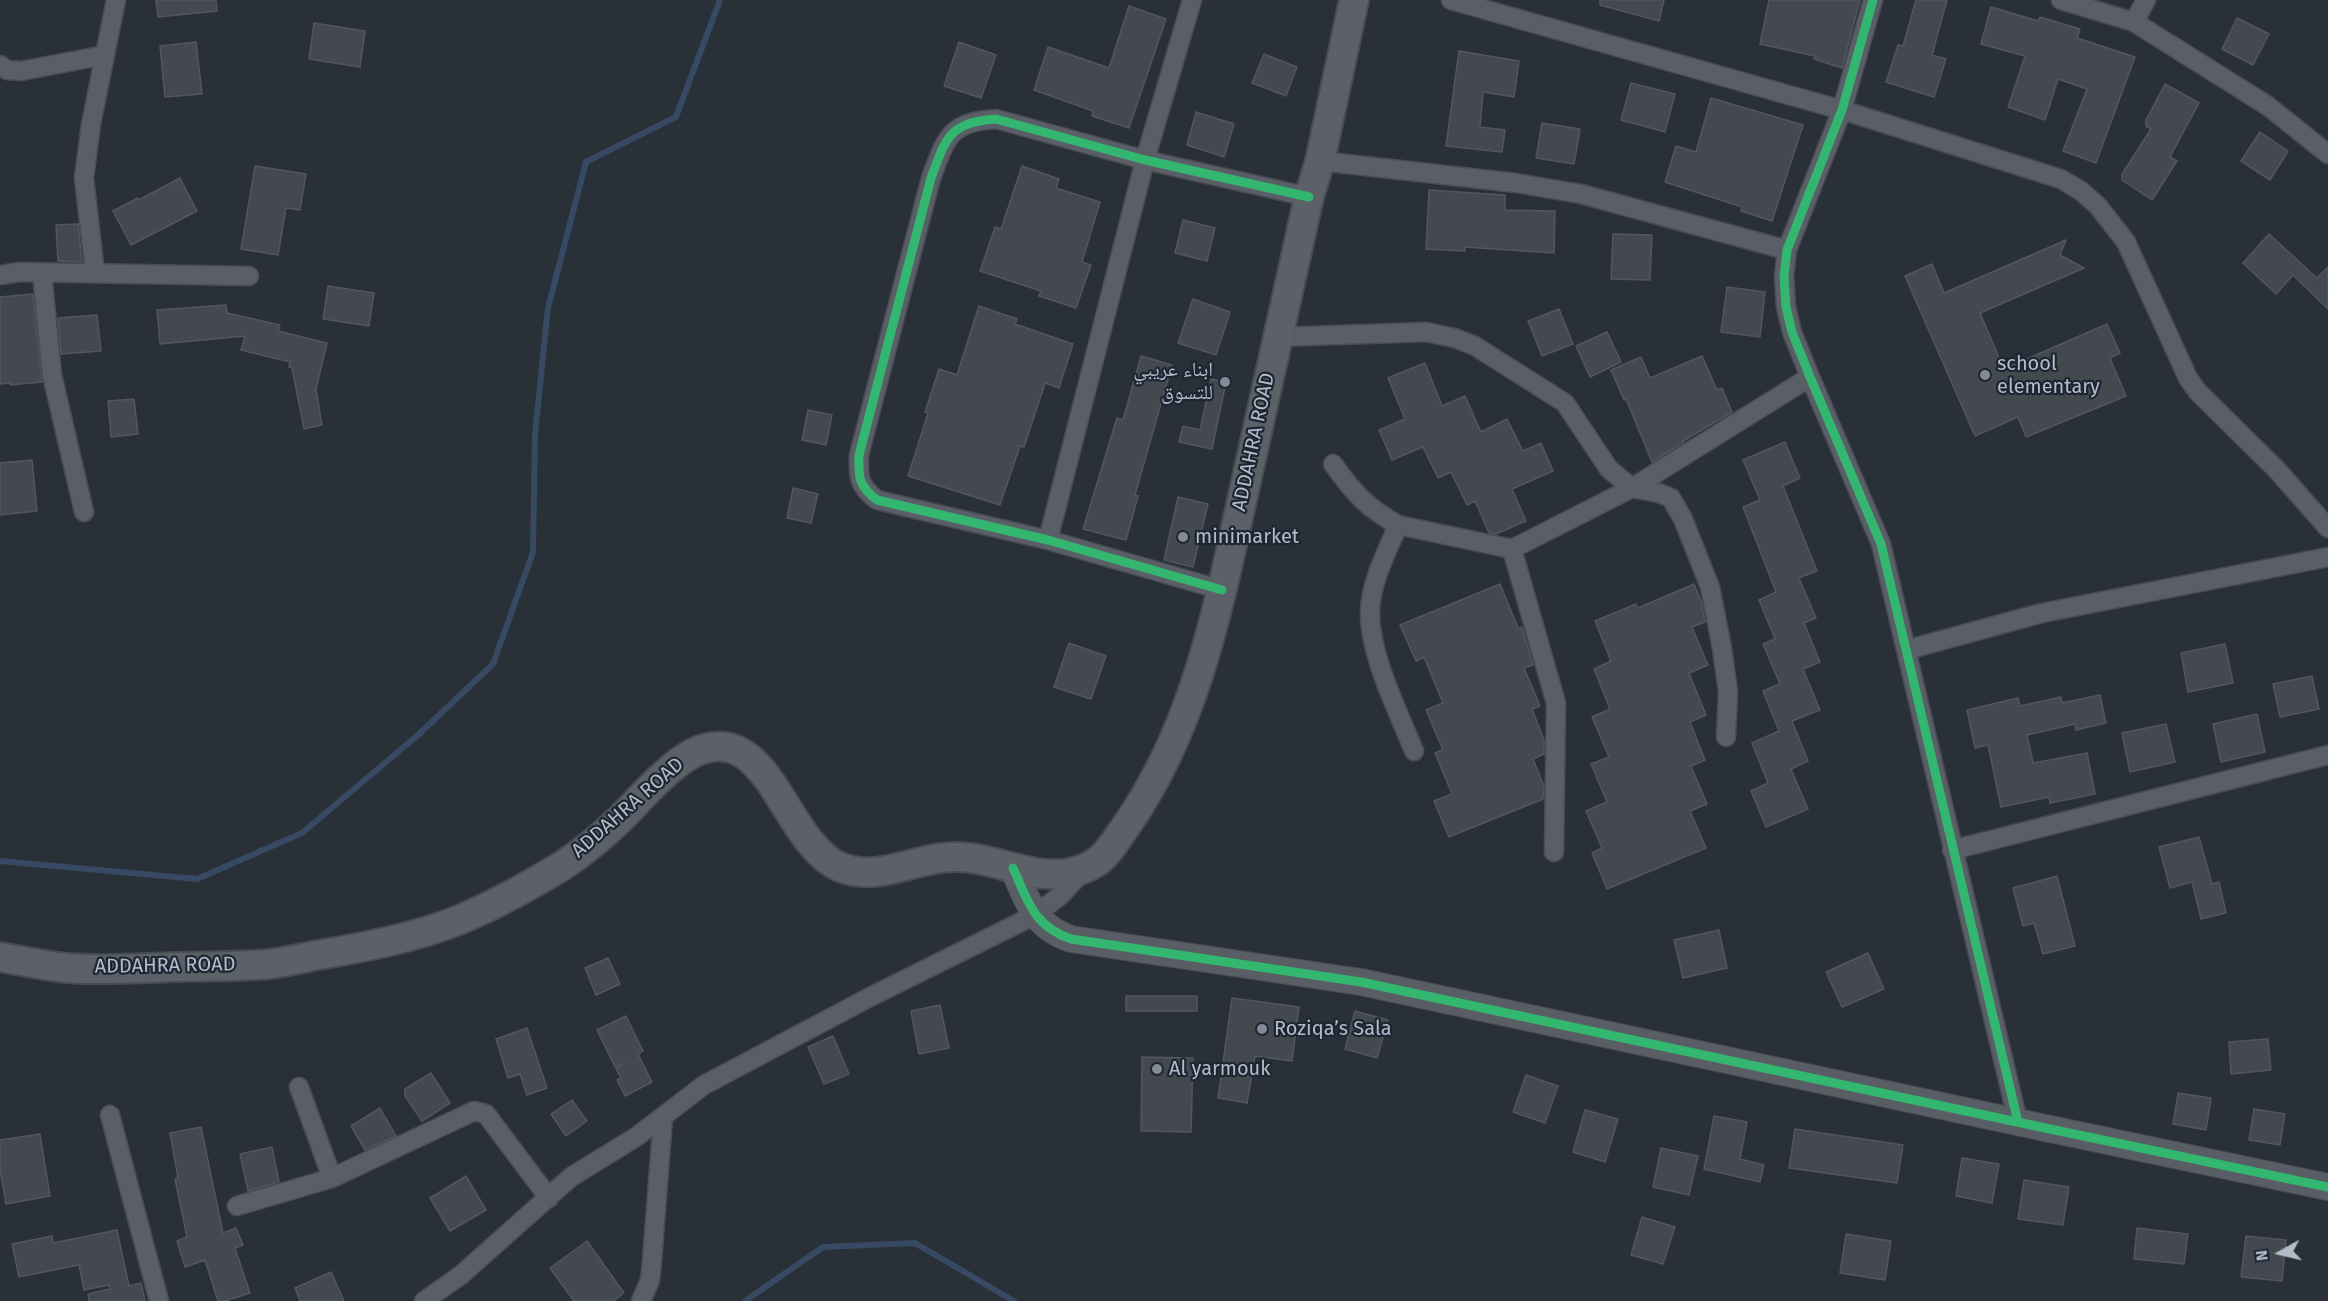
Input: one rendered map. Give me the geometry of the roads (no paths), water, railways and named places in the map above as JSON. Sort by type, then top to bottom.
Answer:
[{"type":"main road","name":"ADDAHRA ROAD","points":[[0,957],[67,968],[271,964],[368,946],[454,922],[516,893],[571,860],[597,840],[644,793],[690,755],[709,747],[729,748],[750,757],[764,774],[809,843],[839,867],[868,873],[884,872],[917,862],[955,857],[994,862],[1042,874],[1058,874],[1087,867],[1100,861],[1137,811],[1169,754],[1195,690],[1222,590],[1309,197],[1320,161],[1354,0]]},
{"type":"street","points":[[95,273],[84,178],[91,124],[116,0]]},
{"type":"street","points":[[1048,540],[1145,160],[1192,0]]},
{"type":"street","points":[[1450,0],[1842,110],[2061,179],[2081,191],[2098,206],[2126,242],[2188,378],[2197,391],[2277,470],[2328,528]]},
{"type":"street","points":[[1873,0],[1842,110],[1787,250],[1784,277],[1786,307],[1792,332],[1810,377],[1881,544],[2018,1122]]},
{"type":"street","points":[[2061,0],[2134,22],[2268,106],[2328,154]]},
{"type":"street","points":[[2134,22],[2146,0]]},
{"type":"street","points":[[0,65],[7,70],[21,71],[105,55]]},
{"type":"street","points":[[1222,590],[1048,540],[877,500],[864,490],[858,474],[859,455],[931,178],[943,145],[956,128],[973,120],[996,119],[1145,160],[1309,197]]},
{"type":"street","points":[[1320,161],[1516,183],[1581,194],[1787,250]]},
{"type":"street","points":[[42,273],[52,375],[84,512]]},
{"type":"street","points":[[0,275],[95,273],[249,276]]},
{"type":"street","points":[[1278,337],[1426,332],[1455,338],[1475,346],[1565,403],[1609,469],[1632,488],[1659,493],[1671,498],[1683,519],[1710,587],[1722,648],[1728,692],[1725,737]]},
{"type":"street","points":[[1333,464],[1355,494],[1381,516],[1398,525],[1512,549],[1632,488],[1810,377]]},
{"type":"street","points":[[1398,525],[1378,571],[1370,609],[1371,632],[1413,751]]},
{"type":"street","points":[[1512,549],[1556,703],[1554,852]]},
{"type":"street","points":[[1906,650],[2042,613],[2328,557]]},
{"type":"street","points":[[1952,850],[2328,755]]},
{"type":"street","points":[[424,1301],[461,1275],[571,1177],[636,1137],[704,1085],[762,1053],[1035,915],[1061,895],[1087,867]]},
{"type":"street","points":[[1012,868],[1035,915],[1057,934],[1071,939],[1361,982],[2328,1187]]},
{"type":"street","points":[[299,1087],[332,1178]]},
{"type":"street","points":[[237,1206],[332,1178],[474,1111],[486,1114],[549,1198]]},
{"type":"street","points":[[110,1116],[159,1301]]},
{"type":"street","points":[[641,1301],[650,1280],[663,1117]]},
{"type":"waterway","points":[[0,861],[197,879],[302,833],[418,735],[493,664],[533,552],[535,434],[548,308],[586,162],[676,117],[720,0]]},
{"type":"waterway","points":[[745,1301],[823,1247],[915,1243],[1014,1301]]},
{"type":"place","name":"school elementary","points":[[1985,375]]},
{"type":"place","name":"ابناء عريبي للتسوق","points":[[1225,382]]},
{"type":"place","name":"minimarket","points":[[1183,537]]},
{"type":"place","name":"Roziqa’s Sala","points":[[1262,1029]]},
{"type":"place","name":"Al yarmouk","points":[[1157,1069]]}]
